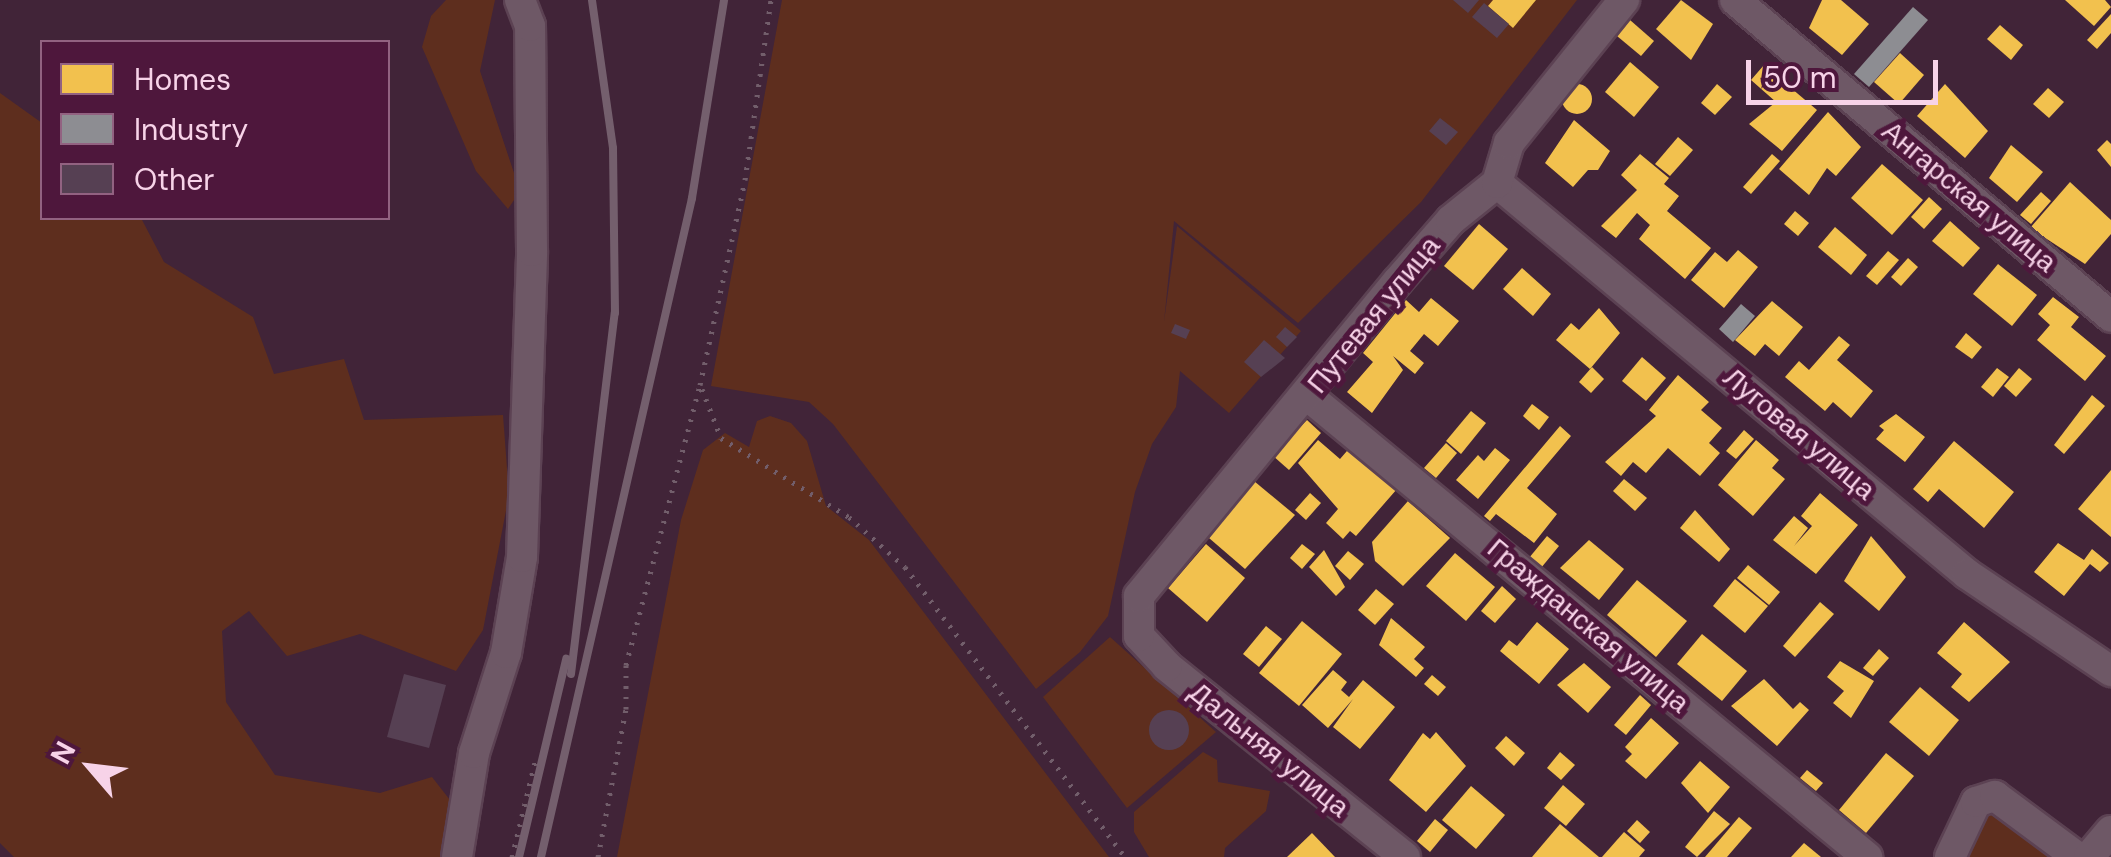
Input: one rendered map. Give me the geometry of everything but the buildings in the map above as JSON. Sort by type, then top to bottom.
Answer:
[{"type":"street","points":[[458,857],[474,752],[506,653],[522,557],[532,252],[530,26],[520,0]]},
{"type":"street","points":[[1498,184],[1509,143],[1624,0]]},
{"type":"street","name":"Ангарская улица","points":[[1735,0],[2111,317]]},
{"type":"street","name":"Путевая улица","points":[[1139,636],[1139,596],[1451,220],[1498,184]]},
{"type":"street","name":"Луговая улица","points":[[1498,184],[1967,574],[2026,618],[2104,658]]},
{"type":"street","name":"Гражданская улица","points":[[1308,396],[1867,857]]},
{"type":"street","name":"Дальняя улица","points":[[1139,636],[1205,699],[1405,857]]},
{"type":"street","points":[[1950,857],[1966,793],[1995,796],[2076,857]]},
{"type":"street","points":[[2089,857],[2111,831]]},
{"type":"path","points":[[598,857],[626,709],[626,665],[700,385],[744,180],[771,0]]},
{"type":"path","points":[[700,385],[721,438],[849,517],[904,567],[1125,857]]},
{"type":"path","points":[[512,857],[536,758]]},
{"type":"shaded area","points":[[446,0],[495,0],[480,71],[520,191],[508,209],[476,171],[422,47],[431,16]]},
{"type":"shaded area","points":[[782,0],[1577,0],[1421,202],[1298,323],[1174,221],[1164,322],[1177,226],[1301,331],[1229,413],[1180,371],[1176,407],[1152,444],[1135,492],[1108,616],[1080,652],[1036,689],[833,424],[809,402],[711,386]]},
{"type":"shaded area","points":[[0,93],[40,122],[40,220],[142,220],[164,262],[253,317],[274,374],[344,359],[364,420],[503,415],[509,495],[483,630],[456,671],[360,634],[287,656],[249,611],[222,631],[226,702],[275,775],[380,793],[432,777],[457,809],[452,857],[14,857],[0,843]]},
{"type":"shaded area","points":[[770,416],[791,423],[807,441],[826,506],[869,540],[1109,857],[617,857],[681,520],[703,450],[725,433],[749,447],[757,421]]},
{"type":"shaded area","points":[[1110,637],[1216,732],[1127,808],[1043,697]]},
{"type":"shaded area","points":[[1203,752],[1217,760],[1218,782],[1270,791],[1266,811],[1225,848],[1224,857],[1149,857],[1134,832],[1134,812]]},
{"type":"shaded area","points":[[1992,809],[2063,857],[1960,857],[1969,829]]},
{"type":"railway","points":[[571,674],[615,313],[613,148],[592,0]]},
{"type":"railway","points":[[541,857],[692,198],[724,0]]},
{"type":"railway","points":[[519,857],[566,659]]}]
